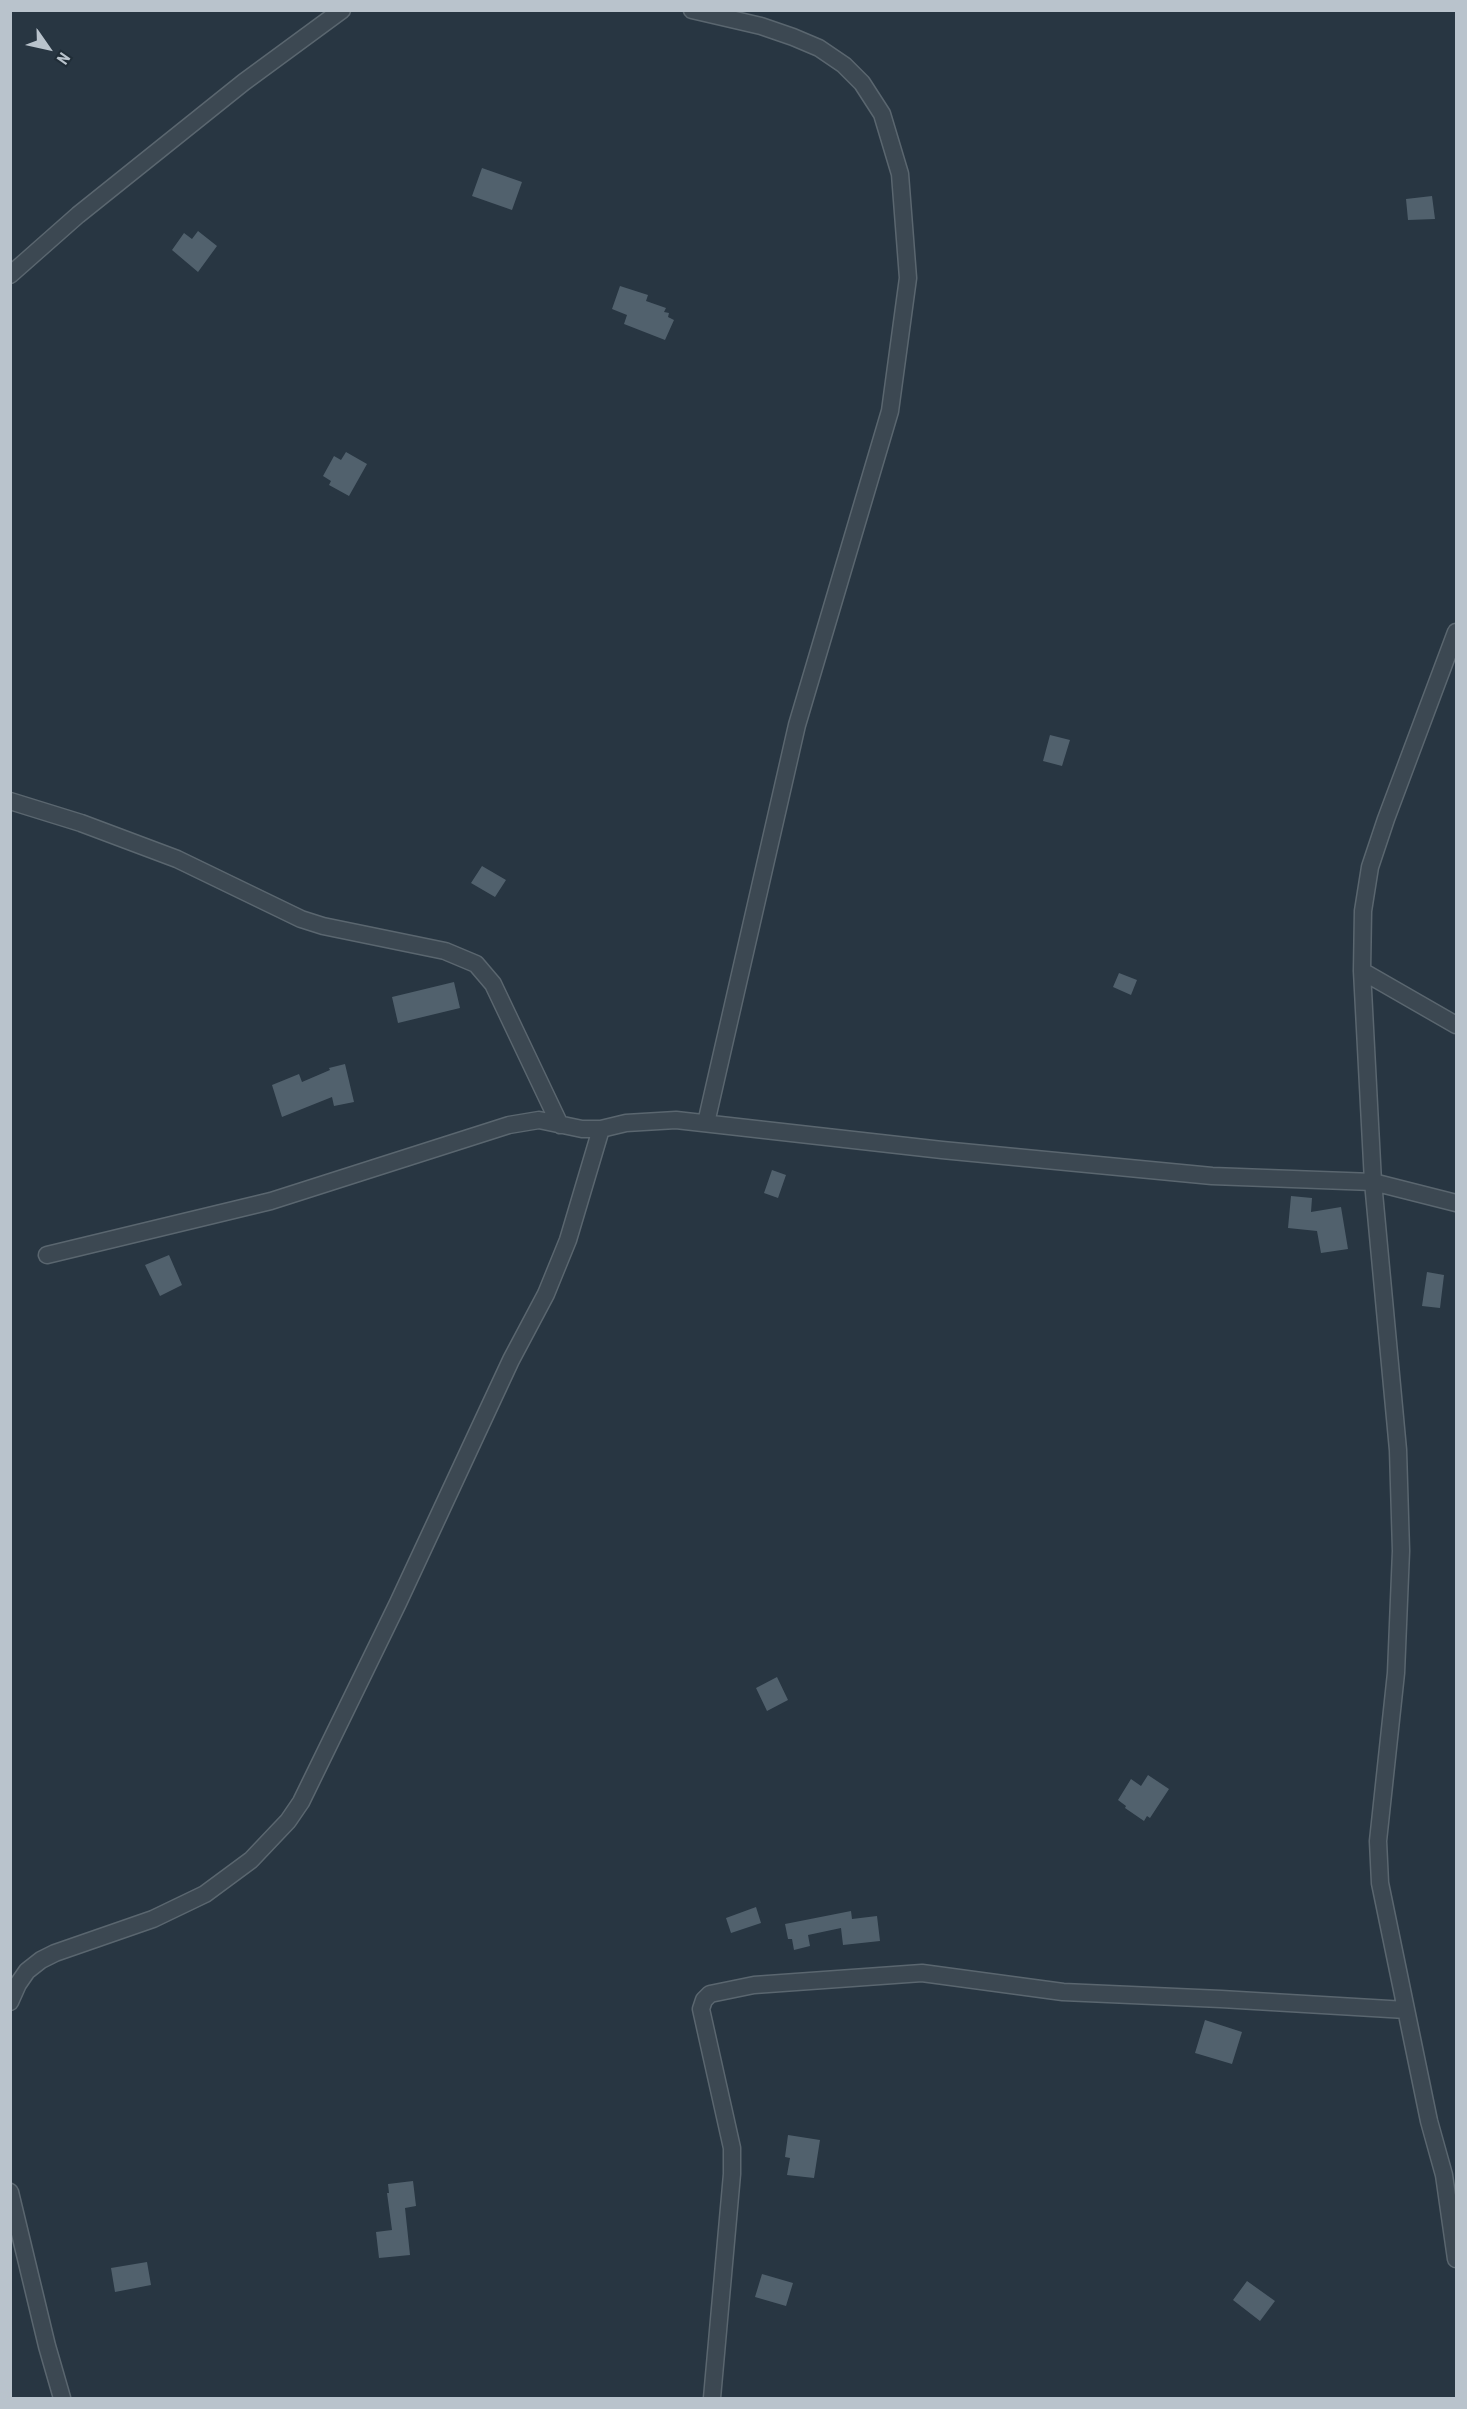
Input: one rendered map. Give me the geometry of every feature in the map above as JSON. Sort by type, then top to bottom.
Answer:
[{"type":"street","points":[[10,275],[78,215],[243,82],[342,10]]},
{"type":"street","points":[[692,10],[761,26],[794,37],[819,48],[844,64],[862,83],[882,114],[900,174],[908,278],[890,411],[797,725],[706,1123]]},
{"type":"street","points":[[1456,632],[1370,867],[1363,911],[1362,971],[1373,1182],[1398,1450],[1401,1551],[1396,1673],[1378,1841],[1380,1883],[1406,2010],[1453,2215],[1456,2259]]},
{"type":"street","points":[[10,801],[81,823],[177,859],[301,919],[322,926],[445,951],[476,964],[493,984],[560,1125]]},
{"type":"street","points":[[1362,971],[1456,1025]]},
{"type":"street","points":[[47,1255],[272,1201],[509,1125],[539,1120],[582,1129],[601,1129],[626,1123],[676,1120],[942,1150],[1212,1176],[1373,1182],[1456,1203]]},
{"type":"street","points":[[10,2002],[14,1987],[27,1971],[41,1960],[153,1919],[205,1894],[251,1860],[288,1821],[301,1802],[398,1603],[511,1360],[546,1294],[568,1240],[601,1129]]},
{"type":"street","points":[[712,2398],[732,2174],[732,2148],[701,2009],[704,2000],[710,1994],[765,1984],[922,1973],[1063,1992],[1406,2010]]},
{"type":"street","points":[[10,2192],[47,2346],[62,2398]]},
{"type":"building","points":[[482,168],[522,182],[512,210],[472,196]]},
{"type":"building","points":[[1432,196],[1435,219],[1408,220],[1406,199]]},
{"type":"building","points":[[198,231],[217,246],[198,272],[172,250],[184,233],[192,239]]},
{"type":"building","points":[[620,286],[648,295],[646,301],[666,308],[664,312],[669,313],[668,317],[674,320],[665,340],[624,324],[627,315],[612,309]]},
{"type":"building","points":[[346,452],[367,464],[349,496],[329,485],[331,481],[323,476],[334,456],[341,460]]},
{"type":"building","points":[[1050,735],[1070,740],[1062,766],[1043,761]]},
{"type":"building","points":[[482,866],[506,880],[495,897],[471,883]]},
{"type":"building","points":[[1119,973],[1137,980],[1131,995],[1113,987]]},
{"type":"building","points":[[454,982],[460,1008],[398,1023],[392,997]]},
{"type":"building","points":[[345,1064],[354,1102],[334,1106],[332,1097],[282,1117],[272,1085],[299,1074],[302,1082],[330,1070],[329,1068]]},
{"type":"building","points":[[772,1170],[786,1175],[778,1198],[764,1193]]},
{"type":"building","points":[[1291,1196],[1312,1198],[1311,1212],[1341,1207],[1348,1249],[1321,1253],[1317,1231],[1288,1228]]},
{"type":"building","points":[[169,1255],[182,1285],[160,1296],[145,1265]]},
{"type":"building","points":[[1427,1272],[1444,1275],[1440,1308],[1422,1306]]},
{"type":"building","points":[[777,1677],[788,1700],[767,1711],[756,1688]]},
{"type":"building","points":[[1148,1775],[1169,1789],[1150,1818],[1147,1816],[1144,1821],[1125,1808],[1126,1806],[1118,1800],[1131,1779],[1141,1786]]},
{"type":"building","points":[[756,1907],[761,1923],[731,1933],[726,1918]]},
{"type":"building","points":[[851,1911],[852,1919],[877,1916],[880,1941],[843,1945],[841,1928],[808,1935],[810,1946],[794,1950],[792,1939],[788,1939],[785,1924]]},
{"type":"building","points":[[1205,2020],[1242,2032],[1232,2064],[1195,2053]]},
{"type":"building","points":[[788,2135],[820,2140],[814,2178],[787,2175],[790,2158],[785,2157]]},
{"type":"building","points":[[413,2181],[416,2206],[405,2208],[410,2255],[379,2258],[376,2232],[392,2230],[388,2184]]},
{"type":"building","points":[[147,2262],[151,2285],[115,2292],[111,2268]]},
{"type":"building","points":[[762,2274],[793,2283],[786,2306],[755,2297]]},
{"type":"building","points":[[1247,2281],[1275,2301],[1260,2321],[1233,2300]]}]
